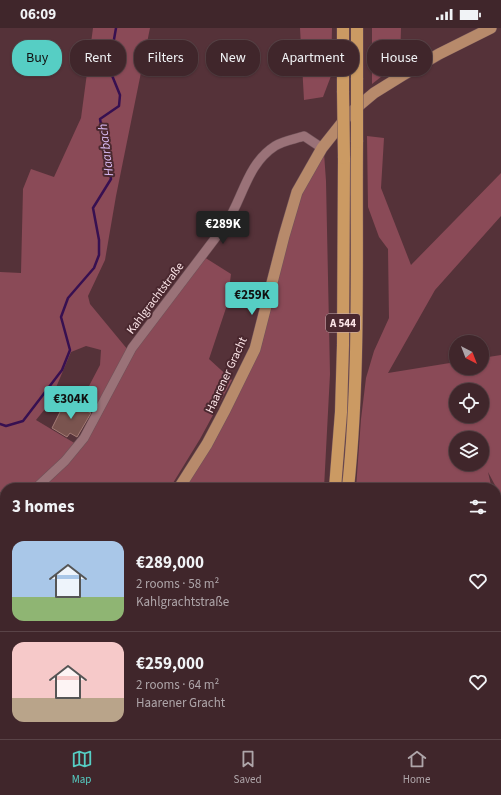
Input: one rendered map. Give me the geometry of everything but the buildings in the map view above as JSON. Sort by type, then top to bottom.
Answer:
[{"type":"highway","name":"A 544","points":[[336,483],[342,383],[344,158],[343,28]]},
{"type":"highway","name":"A 544","points":[[348,483],[354,412],[356,344],[357,28]]},
{"type":"main road","name":"Haarener Gracht","points":[[182,483],[221,419],[255,349],[297,192],[322,148],[349,114],[374,93],[403,74],[439,54],[491,28]]},
{"type":"street","name":"Kahlgrachtstraße","points":[[41,483],[65,461],[84,438],[132,348],[226,224],[232,215],[252,169],[262,156],[276,146],[304,136],[322,148]]},
{"type":"shaded area","points":[[93,28],[150,28],[148,40],[134,40],[134,76],[140,76],[116,196],[105,260],[88,296],[90,304],[128,350],[95,414],[79,405],[100,365],[101,350],[86,346],[71,352],[49,404],[36,420],[76,444],[38,483],[0,483],[0,272],[21,273],[23,189],[31,169],[54,177],[81,118],[87,76],[126,76],[126,40],[91,40]]},
{"type":"shaded area","points":[[300,28],[332,28],[332,40],[301,40]]},
{"type":"shaded area","points":[[372,28],[401,28],[401,40],[372,40]]},
{"type":"shaded area","points":[[303,76],[331,76],[323,97],[304,100]]},
{"type":"shaded area","points":[[372,76],[382,76],[372,84]]},
{"type":"shaded area","points":[[367,136],[384,138],[381,188],[411,265],[501,173],[501,216],[435,290],[388,373],[449,363],[449,375],[489,375],[489,357],[501,355],[501,483],[494,483],[488,472],[491,483],[356,483],[361,419],[366,378],[374,351],[389,318],[388,249],[379,237],[368,207]]},
{"type":"shaded area","points":[[324,153],[326,181],[330,374],[324,483],[187,483],[228,415],[302,193]]},
{"type":"shaded area","points":[[204,257],[231,274],[227,305],[209,359],[232,380],[200,439],[173,483],[45,483],[67,462],[134,350]]},
{"type":"waterway","name":"Haarbach","points":[[0,424],[6,426],[23,421],[62,370],[70,350],[61,317],[68,298],[94,268],[99,255],[99,240],[93,208],[111,179],[100,119],[119,106],[120,95],[109,68],[116,28]]}]
